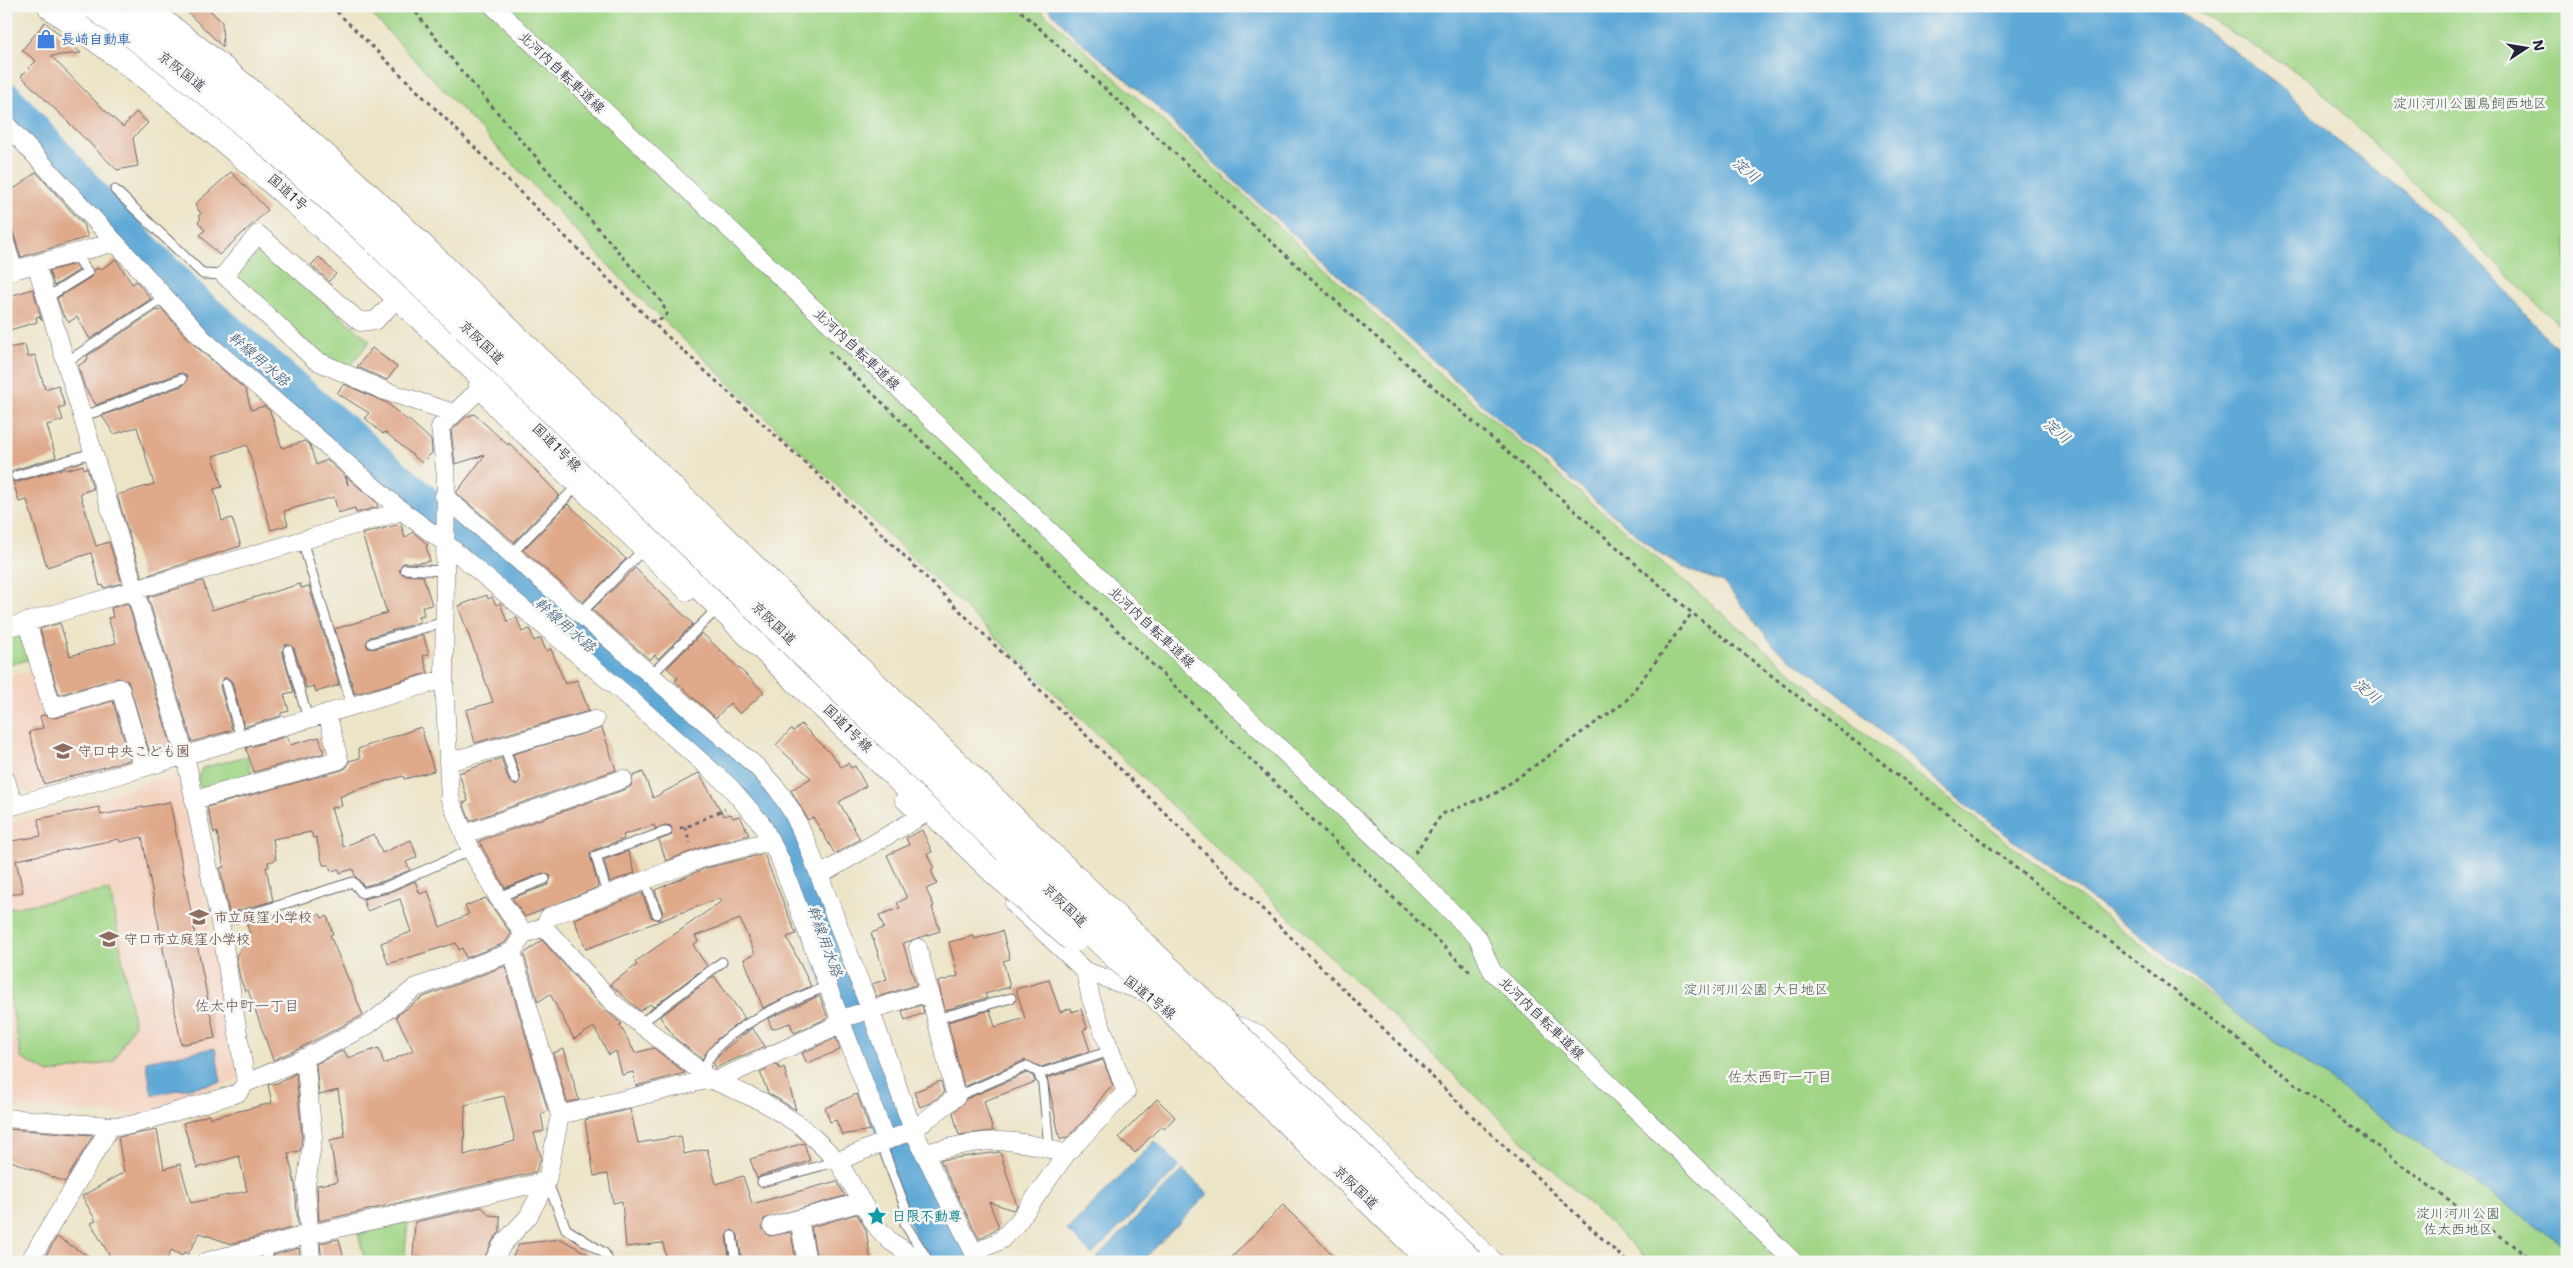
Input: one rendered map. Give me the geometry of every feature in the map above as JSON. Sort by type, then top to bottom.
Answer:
[{"type":"highway","name":"国道1号","points":[[52,6],[144,72],[336,234],[507,398]]},
{"type":"highway","name":"京阪国道","points":[[95,6],[220,101],[299,168],[1434,1262]]},
{"type":"highway","name":"京阪国道","points":[[139,6],[237,82],[316,149],[394,221],[1470,1262]]},
{"type":"highway","points":[[159,6],[237,82]]},
{"type":"highway","name":"国道1号線","points":[[507,398],[999,874],[1074,938],[1205,1040]]},
{"type":"street","name":"北河内自転車道線","points":[[493,6],[1405,866],[1478,938],[1492,971],[1794,1262]]},
{"type":"street","points":[[6,124],[203,340],[402,511],[444,539],[729,786],[761,823],[780,859],[886,1141]]},
{"type":"street","points":[[401,296],[376,320],[360,322],[258,234],[224,275],[315,360],[385,391],[454,413]]},
{"type":"street","points":[[12,271],[115,242]]},
{"type":"street","points":[[36,264],[185,755],[220,922],[246,1083]]},
{"type":"street","points":[[426,320],[496,408],[1085,971],[1259,1034],[1495,1262]]},
{"type":"street","points":[[480,388],[440,427],[446,476],[444,499],[444,679],[450,799],[468,842],[498,897],[524,934]]},
{"type":"street","points":[[444,499],[511,554],[757,767],[778,790],[793,813],[820,875],[911,1131],[974,1252],[1001,1240],[1018,1222],[1066,1154],[1126,1092],[1091,999],[1085,971]]},
{"type":"street","points":[[6,628],[402,511]]},
{"type":"street","points":[[27,622],[52,708],[120,688],[143,767]]},
{"type":"street","points":[[6,780],[10,807],[444,679]]},
{"type":"street","points":[[194,800],[340,760],[328,713]]},
{"type":"street","points":[[448,762],[595,720]]},
{"type":"street","points":[[468,842],[622,779]]},
{"type":"street","points":[[820,875],[921,816]]},
{"type":"street","points":[[6,1118],[111,1126],[131,1125],[238,1093],[246,1083],[305,1058],[368,1025],[415,988],[512,952],[524,934],[544,927],[549,917],[703,858],[770,840]]},
{"type":"street","points":[[544,927],[612,1002],[709,1078],[763,1102],[801,1126],[838,1161],[876,1226],[890,1241],[911,1255],[916,1262]]},
{"type":"street","points":[[838,1161],[911,1131],[956,1096],[918,948]]},
{"type":"street","points":[[493,1262],[502,1245],[528,1217],[547,1181],[560,1115],[512,952]]},
{"type":"street","points":[[560,1115],[709,1078],[867,1010],[929,992]]},
{"type":"street","points":[[305,1058],[313,1137],[306,1185],[307,1235],[311,1262]]},
{"type":"street","points":[[29,1262],[111,1126]]},
{"type":"street","points":[[924,1153],[969,1142],[999,1140],[1034,1143],[1066,1154]]},
{"type":"street","points":[[205,1262],[268,1253],[307,1235],[547,1181]]},
{"type":"street","points":[[772,1226],[862,1202]]},
{"type":"street","points":[[799,1219],[807,1262]]},
{"type":"lane","points":[[115,190],[203,274],[224,275]]},
{"type":"lane","points":[[6,231],[12,271]]},
{"type":"lane","points":[[46,298],[88,272],[74,253]]},
{"type":"lane","points":[[66,363],[165,297]]},
{"type":"lane","points":[[82,417],[182,380]]},
{"type":"lane","points":[[16,476],[92,453]]},
{"type":"lane","points":[[511,554],[576,486]]},
{"type":"lane","points":[[302,540],[352,706]]},
{"type":"lane","points":[[580,614],[643,550]]},
{"type":"lane","points":[[405,569],[444,571]]},
{"type":"lane","points":[[651,675],[711,615]]},
{"type":"lane","points":[[372,643],[444,622]]},
{"type":"lane","points":[[288,650],[308,719]]},
{"type":"lane","points":[[226,684],[241,738]]},
{"type":"lane","points":[[504,746],[515,778]]},
{"type":"lane","points":[[608,894],[596,856],[668,831]]},
{"type":"lane","points":[[220,922],[264,912],[284,903],[353,882],[362,893],[386,887],[468,842]]},
{"type":"lane","points":[[498,897],[545,879]]},
{"type":"lane","points":[[644,880],[657,914]]},
{"type":"lane","points":[[640,1024],[722,962]]},
{"type":"lane","points":[[709,1078],[711,1055],[728,1037],[789,1001],[828,986]]},
{"type":"lane","points":[[936,1019],[1011,998]]},
{"type":"lane","points":[[1038,1074],[1110,1050]]},
{"type":"lane","points":[[956,1096],[1027,1066],[1038,1074],[1043,1084],[1049,1148]]},
{"type":"lane","points":[[886,1141],[907,1212],[905,1224],[929,1262]]},
{"type":"lane","points":[[762,1182],[838,1161]]},
{"type":"lane","points":[[547,1181],[566,1229],[604,1253],[609,1262]]},
{"type":"lane","points":[[732,1236],[736,1262]]},
{"type":"path","points":[[331,6],[652,322],[876,528],[1470,1113],[1627,1262]]},
{"type":"path","points":[[411,6],[458,67],[665,306],[667,314],[663,319],[652,322]]},
{"type":"path","points":[[1015,6],[1352,316],[1692,612],[2078,917],[2418,1177],[2536,1262]]},
{"type":"path","name":"北河内自転車道線","points":[[824,346],[1476,977]]},
{"type":"path","points":[[1405,866],[1442,814],[1496,793],[1624,702],[1692,612]]},
{"type":"path","points":[[668,831],[691,825],[741,801]]},
{"type":"shaded area","points":[[35,670],[46,712],[112,694],[118,700],[134,755],[129,762],[28,791],[18,785],[6,750],[6,677]]},
{"type":"shaded area","name":"守口市立庭窪小学校","points":[[176,773],[183,777],[232,1055],[240,1074],[237,1080],[138,1115],[6,1106],[6,824],[92,801]]},
{"type":"green space","name":"淀川河川公園 大日地区","points":[[364,6],[1036,6],[1456,388],[1860,730],[2185,978],[2567,1248],[2567,1262],[1650,1262],[632,290]]},
{"type":"green space","name":"淀川河川公園鳥飼西地区","points":[[2189,6],[2567,6],[2567,333],[2308,79]]},
{"type":"green space","points":[[261,248],[370,341],[349,367],[319,353],[236,278],[236,270],[253,249]]},
{"type":"green space","points":[[17,633],[24,637],[30,659],[6,666],[6,636]]},
{"type":"green space","points":[[247,756],[253,779],[202,792],[198,778],[202,768]]},
{"type":"green space","points":[[110,890],[134,1024],[113,1062],[49,1073],[21,1058],[6,974],[6,909]]},
{"type":"green space","points":[[408,1221],[404,1262],[365,1262],[358,1232]]},
{"type":"water","name":"淀川","points":[[1046,6],[2170,6],[2202,27],[2287,91],[2335,139],[2411,197],[2491,273],[2547,339],[2567,354],[2567,1248],[2235,1013],[2154,946],[1948,791],[1849,702],[1774,646],[1724,582],[1696,573],[1660,554],[1496,417],[1211,160],[1148,98],[1075,37]]},
{"type":"water","points":[[215,1048],[221,1082],[152,1095],[146,1061]]},
{"type":"water","points":[[1155,1141],[1180,1166],[1092,1255],[1067,1230]]},
{"type":"water","points":[[1183,1170],[1208,1194],[1141,1262],[1098,1262],[1096,1259]]},
{"type":"building","points":[[181,6],[206,6],[222,22],[223,47]]},
{"type":"building","points":[[45,22],[81,53],[51,56],[98,104],[123,127],[136,112],[148,123],[133,138],[138,166],[117,170],[21,76],[36,61],[22,50]]},
{"type":"building","points":[[36,172],[83,224],[88,237],[21,257],[12,229],[6,225],[6,190],[17,187]]},
{"type":"building","points":[[231,172],[268,210],[219,255],[200,235],[205,230],[198,222],[201,219],[198,216],[201,214],[195,204]]},
{"type":"building","points":[[319,257],[336,274],[329,281],[311,265]]},
{"type":"building","points":[[116,259],[132,284],[136,281],[151,299],[90,339],[77,317],[69,322],[63,315],[57,298],[91,277],[94,270],[98,268],[100,270]]},
{"type":"building","points":[[75,264],[79,270],[54,286],[49,271]]},
{"type":"building","points":[[33,289],[42,321],[39,316],[36,317],[37,322],[10,330],[6,316],[6,297]]},
{"type":"building","points":[[162,309],[192,343],[246,390],[251,410],[264,406],[270,411],[282,448],[305,441],[310,445],[316,465],[327,460],[345,476],[348,485],[346,476],[377,503],[378,507],[356,513],[355,508],[338,513],[334,497],[284,511],[288,525],[271,530],[247,445],[213,456],[222,487],[214,489],[222,521],[232,518],[241,546],[142,577],[117,495],[154,484],[137,427],[114,434],[102,416],[184,385],[188,377],[186,374],[180,373],[96,405],[85,388],[78,366],[88,359],[87,356],[157,310]]},
{"type":"building","points":[[25,345],[28,357],[35,355],[45,389],[58,385],[65,406],[59,408],[63,420],[47,425],[56,457],[14,470],[6,477],[6,348]]},
{"type":"building","points":[[372,348],[397,367],[387,380],[357,367]]},
{"type":"building","points":[[344,384],[387,403],[408,419],[431,440],[432,453],[422,463],[385,432],[383,434],[365,418],[369,413],[337,393]]},
{"type":"building","points":[[474,414],[508,445],[509,443],[559,495],[514,542],[456,493],[485,455],[455,464],[451,431],[466,417]]},
{"type":"building","points":[[83,465],[84,469],[87,468],[93,489],[80,493],[96,546],[109,542],[122,583],[104,588],[103,585],[100,586],[91,553],[47,567],[27,500],[19,502],[13,481],[18,482],[65,468],[66,470]]},
{"type":"building","points":[[568,504],[626,559],[583,602],[523,550]]},
{"type":"building","points":[[401,524],[405,538],[413,532],[428,545],[426,546],[430,561],[403,563],[399,571],[404,575],[423,576],[432,605],[422,607],[424,615],[418,616],[420,622],[370,637],[366,644],[368,648],[374,649],[423,635],[429,654],[423,656],[428,673],[355,694],[335,629],[387,613],[362,534]]},
{"type":"building","points":[[635,568],[693,624],[658,659],[655,655],[650,660],[592,610]]},
{"type":"building","points":[[203,581],[212,610],[300,584],[301,588],[309,586],[339,685],[316,692],[314,686],[306,688],[294,648],[286,644],[282,652],[294,692],[284,694],[289,711],[281,713],[281,716],[244,727],[232,682],[228,678],[224,678],[220,686],[232,730],[192,742],[148,597]]},
{"type":"building","points":[[487,595],[488,599],[492,597],[496,605],[500,603],[507,621],[517,618],[522,632],[530,629],[534,641],[541,638],[546,651],[551,649],[565,684],[577,680],[589,711],[475,743],[466,710],[493,702],[458,606]]},
{"type":"building","points":[[128,603],[172,748],[150,754],[128,681],[117,678],[59,695],[40,629],[60,623],[70,656],[116,643],[108,618],[113,617],[111,608]]},
{"type":"building","points":[[702,633],[764,692],[740,714],[730,703],[716,718],[675,681],[678,678],[667,668]]},
{"type":"building","points":[[113,701],[130,760],[44,784],[29,732],[43,728],[40,716],[44,715],[55,718]]},
{"type":"building","points":[[801,724],[835,758],[841,767],[848,763],[851,768],[855,766],[866,786],[839,802],[860,839],[835,854],[813,817],[808,820],[791,790],[811,778],[776,745],[791,729],[794,731]]},
{"type":"building","points":[[421,727],[434,771],[404,779],[403,776],[353,791],[340,797],[342,806],[331,808],[343,847],[374,834],[382,853],[411,840],[417,857],[406,862],[410,870],[384,881],[364,886],[355,876],[353,869],[340,873],[339,869],[331,871],[329,865],[323,865],[316,837],[313,838],[311,832],[273,839],[276,860],[268,862],[269,867],[266,867],[273,901],[229,913],[220,868],[224,867],[217,832],[214,833],[207,807],[342,770],[347,767],[349,761],[360,758],[358,749]]},
{"type":"building","points":[[602,728],[616,770],[470,821],[463,803],[468,801],[459,773],[501,758],[509,781],[516,785],[521,778],[513,754]]},
{"type":"building","points":[[287,736],[290,745],[319,737],[324,753],[254,772],[246,748]]},
{"type":"building","points":[[643,772],[653,798],[699,773],[724,816],[731,814],[733,818],[740,816],[749,835],[700,848],[666,861],[659,840],[672,835],[671,826],[665,825],[655,829],[654,825],[623,835],[624,839],[594,850],[590,854],[598,887],[525,917],[512,898],[548,885],[551,876],[543,873],[505,888],[479,841],[626,789],[631,786],[633,776]]},
{"type":"building","points":[[170,802],[215,1038],[184,1044],[181,1043],[142,837],[120,842],[119,839],[16,860],[23,892],[6,896],[6,842],[41,836],[38,819],[99,807],[101,815]]},
{"type":"building","points":[[922,830],[932,852],[927,854],[934,869],[931,870],[937,884],[926,889],[934,906],[932,907],[940,931],[903,943],[916,985],[877,997],[872,984],[887,979],[871,933],[884,928],[879,915],[900,908],[897,903],[907,898],[887,855],[909,845],[906,838]]},
{"type":"building","points":[[628,851],[635,873],[610,882],[604,860]]},
{"type":"building","points":[[764,854],[796,934],[787,937],[811,986],[763,1008],[744,959],[755,954],[740,919],[695,936],[698,941],[693,945],[707,966],[653,1007],[650,1004],[640,1011],[610,984],[637,965],[635,962],[722,901],[720,898],[586,949],[574,919],[642,893],[651,917],[659,920],[663,912],[655,890],[706,868]]},
{"type":"building","points":[[415,881],[420,894],[428,891],[440,927],[469,914],[465,906],[486,898],[511,934],[505,943],[466,958],[462,948],[459,950],[456,943],[388,964],[381,943],[411,932],[400,899],[367,911],[363,899],[388,893]]},
{"type":"building","points":[[305,910],[308,919],[320,914],[322,918],[327,916],[333,934],[330,935],[363,1015],[273,1060],[248,990],[245,991],[240,978],[236,955],[251,937],[246,922],[275,913],[277,921]]},
{"type":"building","points":[[1002,931],[1010,959],[1003,961],[1010,987],[985,994],[987,998],[945,1010],[938,982],[958,976],[949,942],[974,936],[975,939]]},
{"type":"building","points":[[542,940],[604,1009],[622,1024],[620,1025],[635,1053],[654,1048],[685,1073],[636,1086],[633,1072],[622,1075],[616,1051],[609,1055],[594,1027],[574,1039],[550,994],[538,1002],[524,954]]},
{"type":"building","points":[[505,966],[548,1111],[541,1114],[544,1131],[534,1133],[541,1157],[536,1172],[319,1221],[317,1185],[337,1182],[330,1140],[345,1137],[338,1090],[319,1095],[316,1064],[344,1050],[348,1058],[379,1048],[384,1064],[413,1050],[396,1016],[423,997]],"holes":[[[504,1096],[515,1141],[464,1155],[465,1105]]]},
{"type":"building","points":[[714,976],[745,1018],[716,1040],[702,1059],[676,1039],[660,1017]]},
{"type":"building","points":[[1049,980],[1060,1012],[1071,1008],[1072,1012],[1081,1009],[1087,1028],[1083,1030],[1090,1051],[1041,1067],[1025,1060],[964,1087],[948,1022],[990,1010],[995,1027],[1025,1018],[1016,989]]},
{"type":"building","points":[[816,997],[820,997],[828,1018],[794,1033],[790,1023],[772,1029],[768,1019]]},
{"type":"building","points":[[922,1005],[924,1013],[905,1020],[902,1011]]},
{"type":"building","points":[[752,1028],[765,1046],[715,1068],[714,1062],[725,1049]]},
{"type":"building","points":[[836,1038],[840,1050],[807,1063],[802,1053]]},
{"type":"building","points":[[564,1049],[579,1100],[567,1102],[553,1053]]},
{"type":"building","points":[[1103,1060],[1113,1086],[1108,1089],[1088,1116],[1068,1137],[1060,1139],[1047,1078]]},
{"type":"building","points":[[777,1064],[780,1069],[784,1067],[796,1110],[768,1093],[760,1072]]},
{"type":"building","points":[[296,1073],[302,1137],[300,1151],[288,1153],[295,1185],[298,1226],[231,1244],[200,1233],[188,1254],[184,1252],[182,1256],[171,1250],[166,1262],[113,1262],[91,1223],[96,1221],[82,1196],[124,1172],[118,1137],[157,1130],[164,1169],[180,1164],[191,1203],[247,1191],[239,1156],[197,1168],[183,1123],[209,1115],[210,1118],[272,1103],[268,1085],[281,1082]]},
{"type":"building","points":[[1027,1073],[1033,1076],[1035,1082],[984,1101],[993,1131],[959,1135],[953,1113],[966,1099]]},
{"type":"building","points":[[941,1081],[944,1093],[930,1103],[920,1107],[914,1092]]},
{"type":"building","points":[[857,1094],[870,1130],[842,1135],[836,1120],[830,1122],[825,1108]]},
{"type":"building","points":[[1157,1099],[1175,1117],[1164,1129],[1161,1126],[1135,1153],[1119,1137]]},
{"type":"building","points":[[630,1109],[638,1143],[681,1136],[684,1154],[707,1149],[716,1184],[743,1176],[752,1204],[837,1181],[845,1196],[764,1219],[762,1228],[769,1236],[791,1232],[796,1262],[742,1262],[738,1235],[732,1230],[726,1236],[730,1262],[667,1262],[663,1243],[626,1247],[622,1201],[613,1203],[608,1174],[594,1176],[585,1120]]},
{"type":"building","points":[[6,1129],[93,1135],[65,1182],[6,1159]]},
{"type":"building","points":[[804,1143],[810,1161],[760,1176],[757,1179],[750,1159]]},
{"type":"building","points":[[1000,1152],[1017,1206],[1013,1210],[989,1202],[999,1227],[979,1239],[940,1160]]},
{"type":"building","points":[[1283,1205],[1340,1262],[1227,1262]]},
{"type":"building","points":[[482,1207],[489,1215],[500,1216],[500,1232],[493,1240],[482,1262],[449,1262],[449,1258],[413,1256],[415,1222]]},
{"type":"building","points":[[857,1214],[866,1230],[871,1262],[817,1262],[811,1227]]},
{"type":"building","points":[[57,1237],[98,1262],[42,1262]]},
{"type":"building","points":[[339,1239],[344,1259],[322,1262],[320,1243]]},
{"type":"building","points":[[561,1239],[602,1262],[510,1262],[519,1244]]},
{"type":"building","points":[[299,1248],[300,1262],[273,1262],[274,1255]]},
{"type":"waterway","name":"幹線用水路","points":[[6,100],[102,208],[197,305],[749,785],[776,817],[795,857],[930,1227],[955,1262]]},
{"type":"place","name":"長崎自動車","points":[[46,39]]},
{"type":"place","name":"守口中央こども園","points":[[63,751]]},
{"type":"place","name":"市立庭窪小学校","points":[[199,917]]},
{"type":"place","name":"守口市立庭窪小学校","points":[[109,939]]},
{"type":"place","name":"日限不動尊","points":[[877,1216]]},
{"type":"district","name":"佐太中町一丁目","points":[[247,1006]]},
{"type":"district","name":"佐太西町一丁目","points":[[1780,1077]]},
{"type":"park label","name":"淀川河川公園 佐太西地区","points":[[2458,1222]]}]
